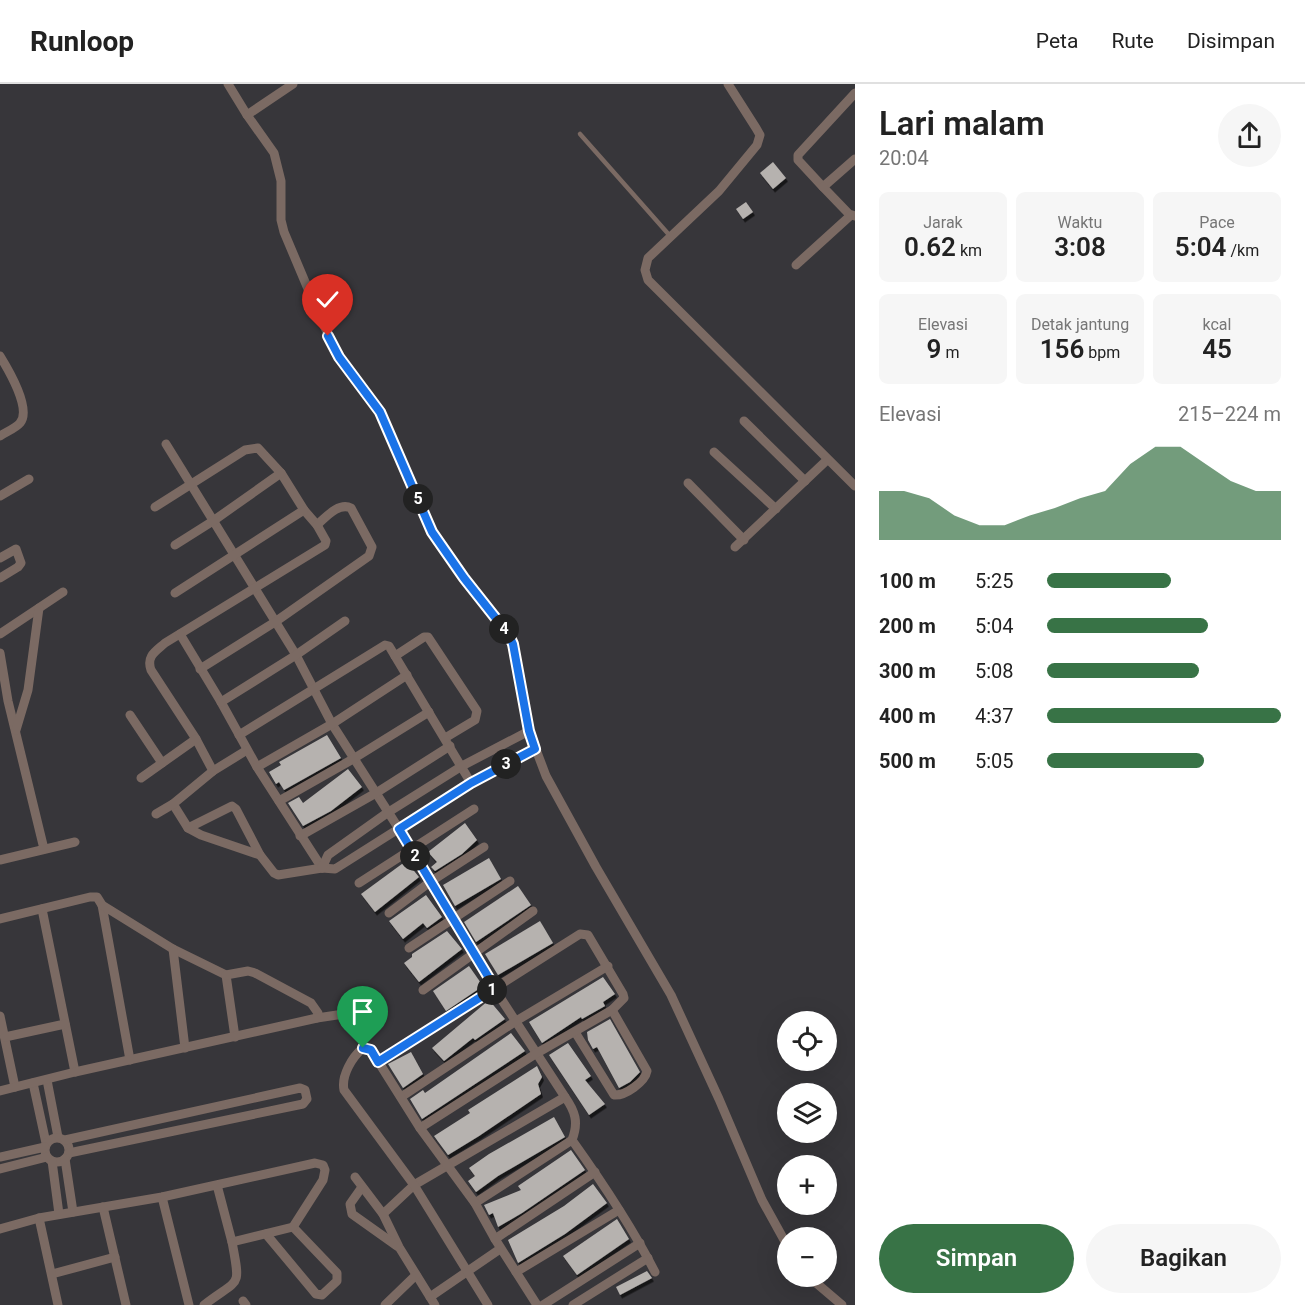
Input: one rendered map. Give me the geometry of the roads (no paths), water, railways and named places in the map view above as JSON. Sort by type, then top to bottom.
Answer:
[{"type":"street","points":[[228,84],[274,153],[279,165],[281,220],[284,231],[339,357],[380,412],[432,532],[464,578],[509,635],[513,644],[529,731],[551,786],[671,995],[762,1200],[777,1227]]},
{"type":"street","points":[[247,115],[293,84]]},
{"type":"street","points":[[728,84],[760,135],[757,145],[719,191],[648,258],[645,270],[648,280],[855,486]]},
{"type":"street","points":[[796,265],[853,216],[798,160],[798,155],[855,93]]},
{"type":"street","points":[[823,187],[855,159]]},
{"type":"street","points":[[0,356],[22,399],[21,423],[0,436]]},
{"type":"street","points":[[0,378],[10,372]]},
{"type":"street","points":[[744,421],[805,481]]},
{"type":"street","points":[[166,444],[296,655],[332,724],[399,829],[472,953],[575,1110],[575,1131],[572,1140],[476,1203]]},
{"type":"street","points":[[155,507],[245,450],[258,448],[281,473],[326,542],[325,545],[180,634],[151,656],[148,663],[196,739],[213,771]]},
{"type":"street","points":[[714,452],[776,509]]},
{"type":"street","points":[[735,547],[827,460]]},
{"type":"street","points":[[175,544],[213,521],[281,473]]},
{"type":"street","points":[[0,496],[29,479]]},
{"type":"street","points":[[688,483],[744,540]]},
{"type":"street","points":[[200,669],[275,622],[369,556],[372,551],[351,508],[347,506],[340,507],[317,525]]},
{"type":"street","points":[[175,593],[304,510]]},
{"type":"street","points":[[0,558],[16,549],[21,563],[0,578]]},
{"type":"street","points":[[0,634],[63,592]]},
{"type":"street","points":[[16,730],[28,690],[39,608]]},
{"type":"street","points":[[221,702],[345,621]]},
{"type":"street","points":[[180,634],[257,768],[322,868]]},
{"type":"street","points":[[300,836],[376,793],[475,720],[477,711],[428,637],[424,637],[395,656]]},
{"type":"street","points":[[239,735],[381,646],[389,646],[471,783]]},
{"type":"street","points":[[0,652],[8,701],[44,849]]},
{"type":"street","points":[[257,768],[332,724],[407,675]]},
{"type":"street","points":[[279,801],[429,712]]},
{"type":"street","points":[[130,715],[162,762]]},
{"type":"street","points":[[322,868],[328,855],[387,813],[462,766],[529,731]]},
{"type":"street","points":[[141,778],[196,739]]},
{"type":"street","points":[[188,828],[232,806],[236,809],[260,855],[274,873],[278,875],[322,868],[335,869],[471,783],[535,749]]},
{"type":"street","points":[[156,814],[173,804],[213,771],[247,750]]},
{"type":"street","points":[[173,804],[188,828],[201,836],[260,855]]},
{"type":"street","points":[[359,883],[474,809]]},
{"type":"street","points":[[0,860],[75,842]]},
{"type":"street","points":[[389,913],[430,882],[484,847]]},
{"type":"street","points":[[409,948],[510,881]]},
{"type":"street","points":[[0,918],[97,897],[102,906],[130,1060]]},
{"type":"street","points":[[102,906],[173,949],[226,975],[248,971],[255,973],[311,1003],[318,1012],[317,1018]]},
{"type":"street","points":[[42,909],[75,1072]]},
{"type":"street","points":[[423,990],[533,911]]},
{"type":"street","points":[[378,1062],[580,934],[588,935],[608,966],[624,998],[612,1010],[537,1053],[420,1128]]},
{"type":"street","points":[[173,949],[185,1048]]},
{"type":"street","points":[[401,1097],[516,1021],[608,966]]},
{"type":"street","points":[[226,975],[235,1037]]},
{"type":"street","points":[[575,1032],[614,1095],[622,1094],[642,1081],[647,1071],[612,1010]]},
{"type":"street","points":[[0,1090],[317,1018],[357,1012]]},
{"type":"street","points":[[0,1016],[15,1087]]},
{"type":"street","points":[[5,1037],[64,1024]]},
{"type":"street","points":[[488,1305],[414,1185],[346,1094],[343,1086],[345,1076],[360,1050],[369,1048],[420,1128],[476,1203],[500,1249],[537,1305]]},
{"type":"street","points":[[47,1080],[62,1139],[68,1146],[73,1212]]},
{"type":"street","points":[[33,1083],[59,1214]]},
{"type":"street","points":[[0,1157],[47,1152],[59,1162],[67,1156],[303,1104],[307,1099],[305,1090],[300,1088],[62,1139],[52,1139],[47,1152],[0,1169]]},
{"type":"street","points":[[383,1214],[414,1185],[565,1096]]},
{"type":"street","points":[[572,1140],[596,1172],[640,1243],[655,1272]]},
{"type":"street","points":[[0,1229],[39,1218],[162,1197],[319,1163],[326,1170],[323,1180],[293,1227],[232,1242]]},
{"type":"street","points":[[495,1239],[596,1172]]},
{"type":"street","points":[[355,1177],[383,1214],[399,1247],[433,1301],[467,1272],[500,1249]]},
{"type":"street","points":[[204,1305],[215,1302],[235,1283],[237,1278],[232,1242],[217,1185]]},
{"type":"street","points":[[362,1187],[350,1204],[352,1214],[399,1247]]},
{"type":"street","points":[[162,1197],[189,1305]]},
{"type":"street","points":[[103,1207],[126,1305]]},
{"type":"street","points":[[516,1272],[619,1210]]},
{"type":"street","points":[[39,1218],[58,1305]]},
{"type":"street","points":[[266,1234],[316,1294],[322,1295],[337,1281],[337,1273],[293,1227]]},
{"type":"street","points":[[543,1305],[640,1243]]},
{"type":"street","points":[[52,1274],[116,1257]]},
{"type":"street","points":[[573,1305],[648,1258]]},
{"type":"street","points":[[385,1305],[416,1275]]},
{"type":"street","points":[[821,1287],[842,1305]]},
{"type":"lane","points":[[580,134],[671,237]]}]
